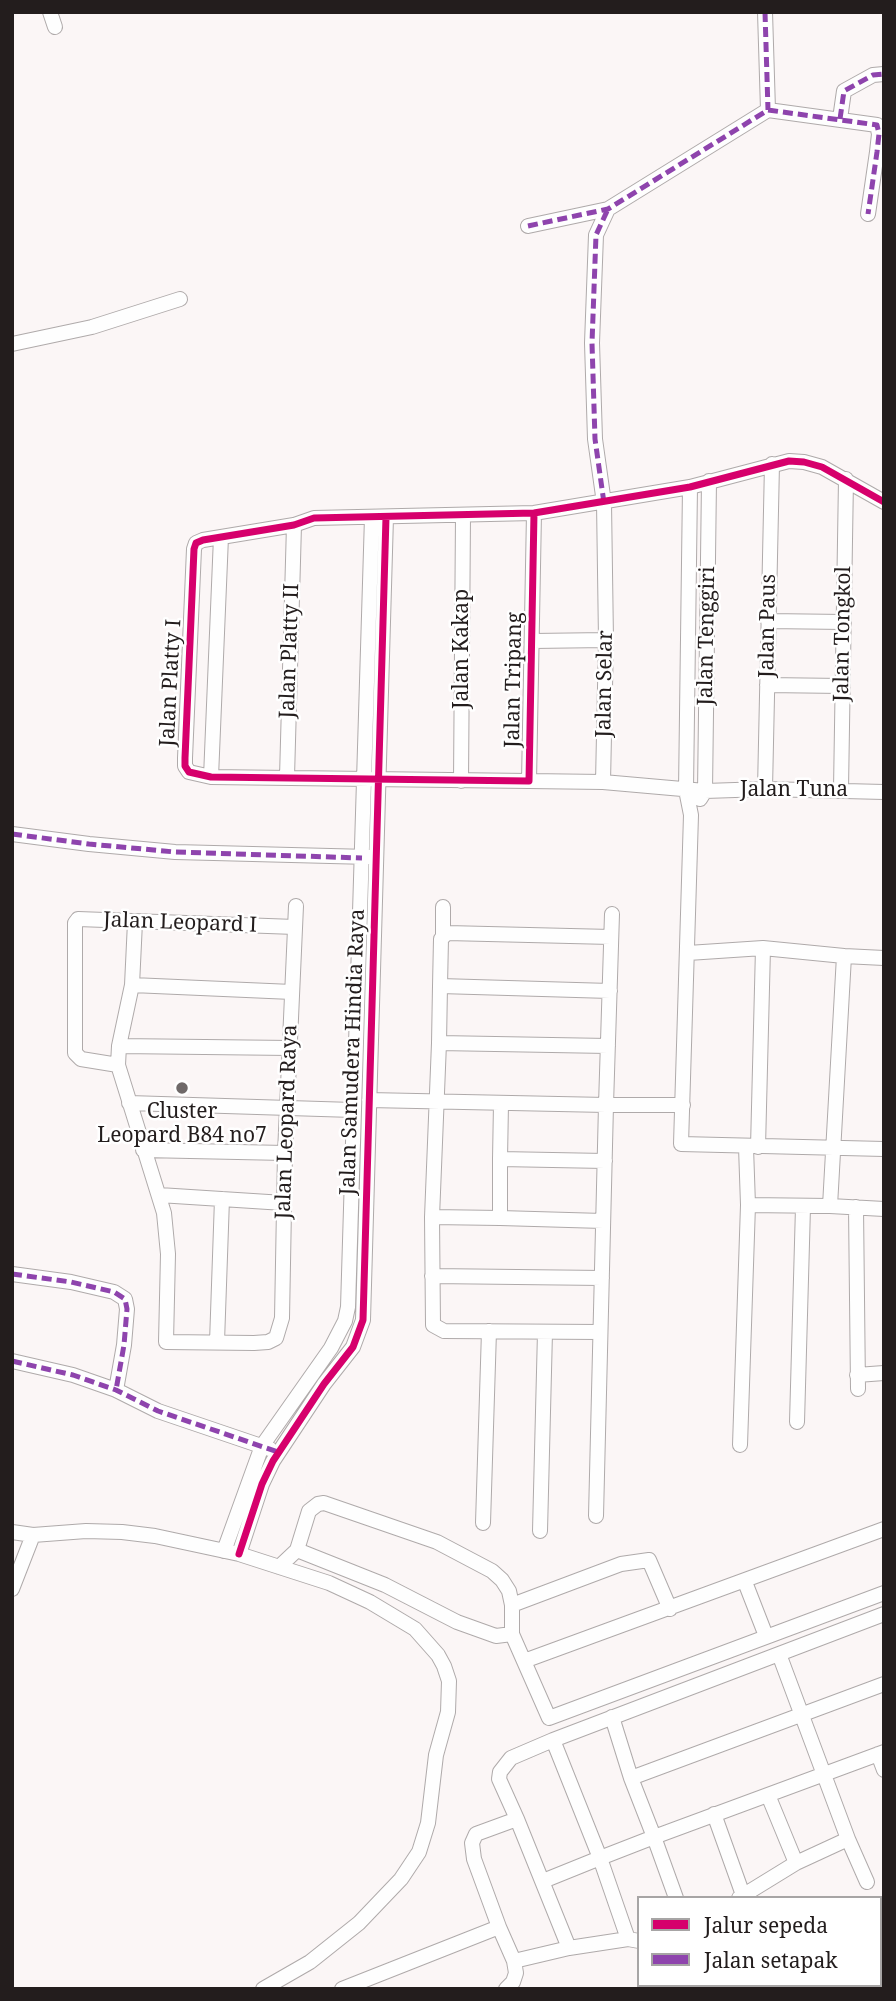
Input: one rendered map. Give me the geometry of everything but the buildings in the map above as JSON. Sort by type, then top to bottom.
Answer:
[{"type":"street","points":[[50,12],[55,27]]},
{"type":"street","points":[[765,12],[768,110]]},
{"type":"street","points":[[840,119],[844,92],[873,75],[884,74]]},
{"type":"street","points":[[528,226],[608,209],[768,110],[877,125],[879,134],[868,214]]},
{"type":"street","name":"Jalan Selar","points":[[603,782],[606,640],[604,503],[596,439],[592,343],[596,235],[608,209]]},
{"type":"street","points":[[12,344],[92,327],[180,299]]},
{"type":"street","name":"Jalan Platty I","points":[[211,777],[189,772],[185,766],[196,543],[294,525],[314,518],[534,513],[690,487],[789,461],[804,462],[846,479],[884,502]]},
{"type":"street","name":"Jalan Paus","points":[[765,789],[772,464]]},
{"type":"street","name":"Jalan Tongkol","points":[[841,789],[846,479]]},
{"type":"street","name":"Jalan Tenggiri","points":[[705,791],[709,481]]},
{"type":"street","name":"Jalan Tenggiri","points":[[690,487],[686,790],[691,816],[681,1144],[752,1147]]},
{"type":"street","name":"Jalan Tripang","points":[[529,781],[534,513]]},
{"type":"street","name":"Jalan Kakap","points":[[461,781],[463,516]]},
{"type":"street","name":"Jalan Samudera Hindia Raya","points":[[239,1554],[262,1484],[278,1452],[353,1347],[363,1320],[380,778],[379,517]]},
{"type":"street","name":"Jalan Samudera Hindia Raya","points":[[224,1551],[262,1446],[331,1348],[345,1321],[348,1307],[364,778],[379,517]]},
{"type":"street","name":"Jalan Platty II","points":[[287,777],[294,525]]},
{"type":"street","points":[[221,537],[211,777],[603,782],[686,790]]},
{"type":"street","points":[[768,621],[844,622]]},
{"type":"street","points":[[533,641],[606,640]]},
{"type":"street","points":[[767,685],[842,686]]},
{"type":"street","name":"Jalan Tuna","points":[[686,790],[841,789],[884,792]]},
{"type":"street","points":[[691,816],[705,791]]},
{"type":"street","points":[[12,834],[175,852],[362,858],[377,856]]},
{"type":"street","points":[[361,883],[376,883]]},
{"type":"street","name":"Jalan Leopard Raya","points":[[217,1342],[268,1342],[276,1338],[282,1318],[285,1153],[296,906]]},
{"type":"street","points":[[443,907],[432,1217],[433,1325],[444,1331],[600,1332]]},
{"type":"street","points":[[596,1516],[612,914]]},
{"type":"street","name":"Jalan Leopard I","points":[[118,1065],[80,1059],[75,1053],[75,923],[78,919],[295,927]]},
{"type":"street","points":[[135,922],[132,985],[119,1046],[118,1065],[159,1195],[168,1240],[166,1342],[217,1342],[222,1199]]},
{"type":"street","points":[[443,936],[450,933],[611,937]]},
{"type":"street","points":[[740,1445],[748,1205],[763,948]]},
{"type":"street","points":[[688,953],[763,948],[884,958]]},
{"type":"street","points":[[830,1206],[844,956]]},
{"type":"street","points":[[132,985],[292,992]]},
{"type":"street","points":[[440,986],[610,991]]},
{"type":"street","points":[[439,1043],[608,1046]]},
{"type":"street","points":[[119,1046],[290,1048]]},
{"type":"street","points":[[369,1100],[682,1105]]},
{"type":"street","points":[[129,1103],[353,1110]]},
{"type":"street","points":[[500,1218],[501,1104]]},
{"type":"street","points":[[752,1147],[884,1149]]},
{"type":"street","points":[[143,1150],[285,1153]]},
{"type":"street","points":[[351,1157],[368,1157]]},
{"type":"street","points":[[500,1159],[605,1161]]},
{"type":"street","points":[[159,1195],[284,1203]]},
{"type":"street","points":[[748,1205],[884,1209]]},
{"type":"street","points":[[797,1422],[803,1207]]},
{"type":"street","points":[[856,1207],[858,1382],[884,1373]]},
{"type":"street","points":[[432,1217],[603,1221]]},
{"type":"street","points":[[12,1274],[71,1282],[114,1292],[125,1298],[127,1309],[124,1345],[116,1390]]},
{"type":"street","points":[[432,1276],[602,1278]]},
{"type":"street","points":[[483,1523],[489,1331]]},
{"type":"street","points":[[540,1531],[545,1332]]},
{"type":"street","points":[[12,1361],[73,1375],[116,1390],[158,1411],[278,1452]]},
{"type":"street","points":[[279,1567],[297,1550],[309,1511],[318,1504],[331,1504],[437,1542],[492,1571],[509,1591],[512,1634],[549,1718],[884,1593]]},
{"type":"street","points":[[524,1661],[884,1529]]},
{"type":"street","points":[[12,1532],[33,1535],[86,1531],[122,1532],[155,1536],[239,1554],[349,1591],[415,1629],[438,1655],[444,1666],[450,1697],[436,1755],[428,1823],[419,1852],[395,1886],[359,1923],[310,1962],[263,1989]]},
{"type":"street","points":[[12,1589],[33,1535]]},
{"type":"street","points":[[297,1550],[385,1586],[457,1622],[496,1636],[512,1634]]},
{"type":"street","points":[[512,1605],[621,1564],[649,1560],[670,1609]]},
{"type":"street","points":[[745,1582],[766,1636]]},
{"type":"street","points":[[569,1948],[499,1779],[500,1772],[512,1758],[612,1717],[884,1614]]},
{"type":"street","points":[[779,1654],[848,1839],[867,1882]]},
{"type":"street","points":[[631,1778],[884,1684]]},
{"type":"street","points":[[612,1717],[631,1778],[675,1896]]},
{"type":"street","points":[[514,1961],[569,1948],[634,1940],[553,1740]]},
{"type":"street","points":[[543,1881],[654,1836],[881,1753],[884,1770]]},
{"type":"street","points":[[768,1795],[796,1863]]},
{"type":"street","points":[[714,1814],[741,1896],[796,1863],[848,1839]]},
{"type":"street","points":[[506,1989],[513,1982],[516,1973],[514,1961],[474,1859],[472,1843],[476,1834],[517,1819]]},
{"type":"street","points":[[342,1989],[499,1927]]},
{"type":"marked path","points":[[765,12],[768,110]]},
{"type":"marked path","points":[[840,119],[844,91],[873,75],[884,74]]},
{"type":"marked path","points":[[528,226],[608,209],[768,110],[877,125],[879,134],[868,214]]},
{"type":"marked path","points":[[604,503],[595,439],[592,343],[596,235],[608,209]]},
{"type":"marked path","points":[[12,834],[175,852],[362,858]]},
{"type":"marked path","points":[[12,1274],[71,1282],[114,1292],[125,1299],[127,1309],[124,1345],[116,1390]]},
{"type":"marked path","points":[[12,1361],[73,1375],[116,1390],[158,1411],[278,1452]]},
{"type":"cycle path","points":[[534,513],[529,781],[211,777],[189,772],[185,766],[185,758],[194,549],[196,543],[203,540],[294,525],[314,518],[534,513],[690,487],[789,461],[822,467],[884,502]]},
{"type":"cycle path","points":[[239,1554],[262,1484],[273,1461],[324,1384],[353,1347],[363,1320],[386,517]]},
{"type":"place","name":"Cluster Leopard B84 no7","points":[[182,1088]]}]
